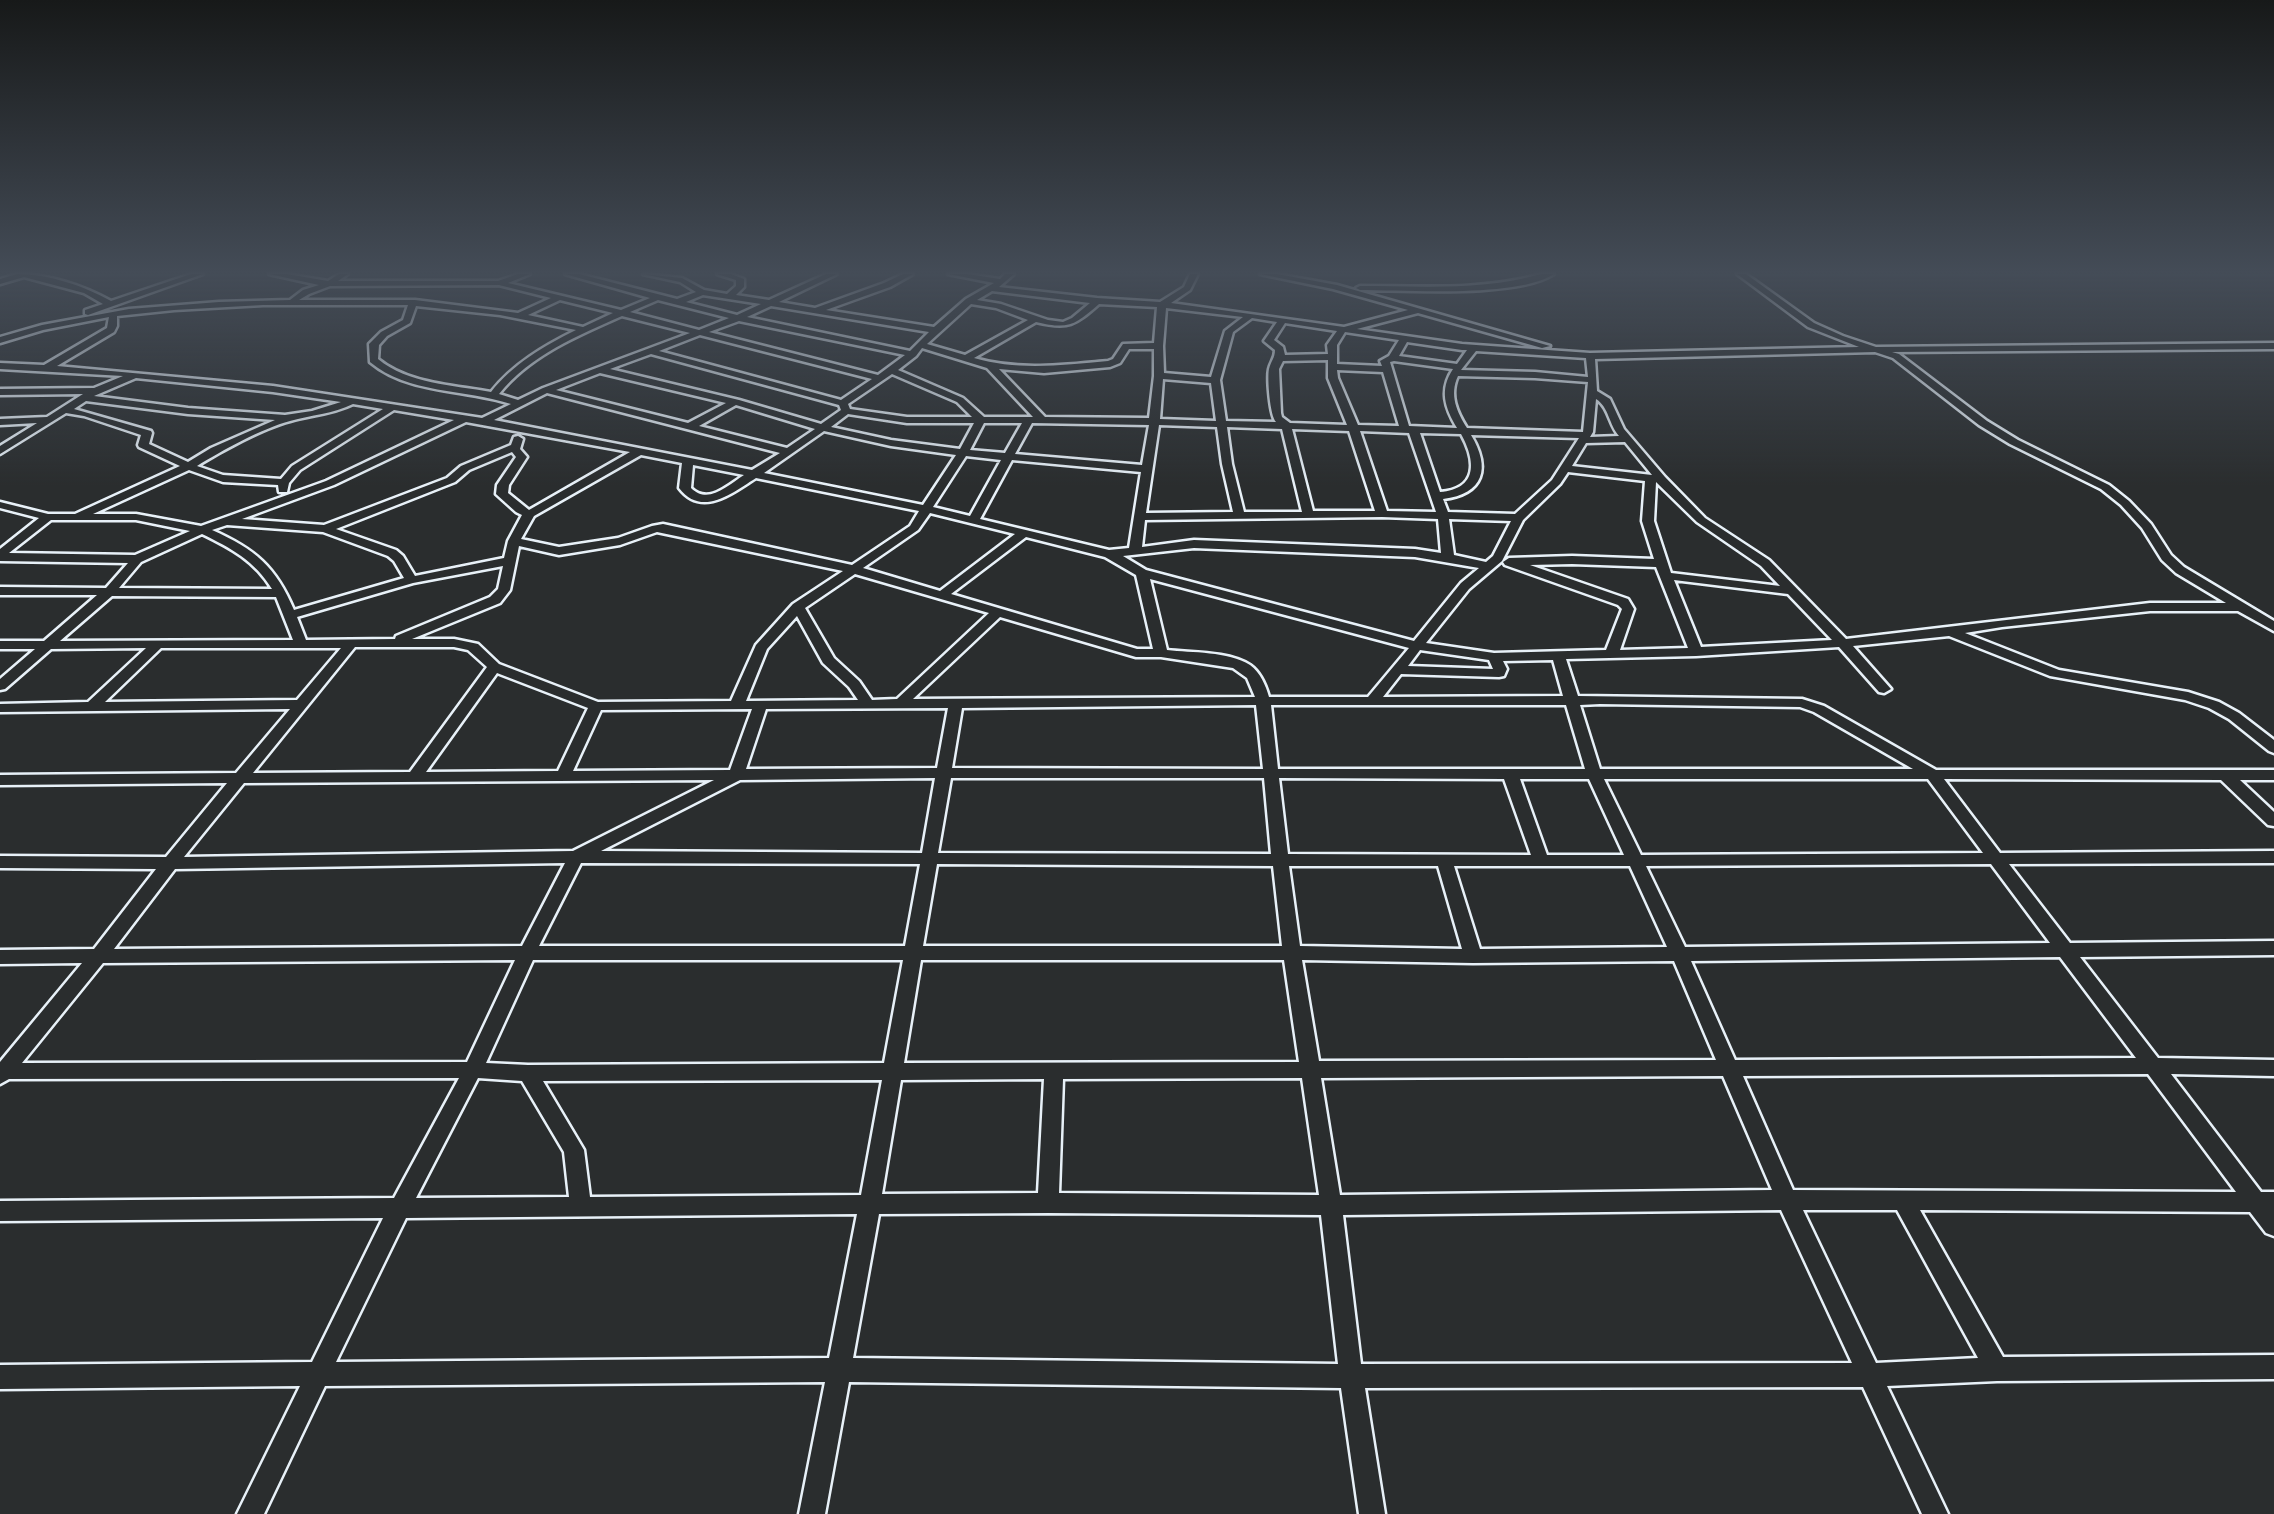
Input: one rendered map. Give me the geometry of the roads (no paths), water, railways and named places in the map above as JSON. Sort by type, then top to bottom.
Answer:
[{"type":"street","points":[[46,368],[86,345]]},
{"type":"street","points":[[374,345],[373,360],[380,368],[408,378],[493,394],[518,403]]},
{"type":"street","points":[[493,394],[511,373],[560,345]]},
{"type":"street","points":[[484,421],[546,390],[667,345]]},
{"type":"street","points":[[751,345],[880,378]]},
{"type":"street","points":[[868,345],[913,354]]},
{"type":"street","points":[[688,462],[685,488],[690,495],[708,500],[716,498],[823,428],[845,407],[922,345],[990,366],[1044,370],[1110,364],[1117,361],[1126,346],[1158,346],[1159,376],[1154,423],[1136,550]]},
{"type":"street","points":[[966,358],[992,345]]},
{"type":"street","points":[[1225,345],[1215,380],[1239,515]]},
{"type":"street","points":[[1273,345],[1280,350],[1281,358],[1274,369],[1277,418],[1286,424],[1293,460],[1309,516]]},
{"type":"street","points":[[1332,345],[1334,378],[1353,426],[1382,514]]},
{"type":"street","points":[[1393,358],[1401,345]]},
{"type":"street","points":[[1447,345],[1590,356],[1877,350],[2274,346]]},
{"type":"street","points":[[1540,345],[1590,356]]},
{"type":"street","points":[[1863,345],[1896,356],[1983,423],[2105,487],[2126,503],[2147,526],[2166,557],[2180,570],[2274,627]]},
{"type":"street","points":[[1437,496],[1453,495],[1464,491],[1473,482],[1478,468],[1478,458],[1451,404],[1449,387],[1473,348]]},
{"type":"street","points":[[650,351],[845,407],[907,420],[1286,424],[1626,439]]},
{"type":"street","points":[[1372,702],[1465,586],[1498,562],[1518,518],[1556,482],[1585,438],[1593,386],[1590,356]]},
{"type":"street","points":[[1281,358],[1387,369]]},
{"type":"street","points":[[1448,557],[1443,516],[1437,496],[1387,369],[1385,361],[1393,358],[1458,370],[1535,375],[1593,386],[1607,401],[1615,422],[1626,439],[1645,458],[1656,479],[1701,520],[1755,554],[1844,643],[1884,689]]},
{"type":"street","points":[[0,366],[90,370],[273,389],[515,426],[927,509],[1109,554],[1130,564],[1142,573],[1418,646],[1494,657],[1696,652],[1844,643],[2150,607],[2240,607]]},
{"type":"street","points":[[990,366],[1042,420]]},
{"type":"street","points":[[600,370],[735,402],[823,428],[891,443],[963,453],[1148,469]]},
{"type":"street","points":[[891,370],[960,400],[981,420]]},
{"type":"street","points":[[0,451],[63,410],[95,392],[132,376]]},
{"type":"street","points":[[1159,376],[1215,380]]},
{"type":"street","points":[[546,390],[789,452]]},
{"type":"street","points":[[0,392],[95,392]]},
{"type":"street","points":[[85,398],[207,413],[287,418],[313,414],[351,402]]},
{"type":"street","points":[[691,426],[735,402]]},
{"type":"street","points":[[281,502],[284,482],[296,468],[391,408]]},
{"type":"street","points":[[63,410],[85,413],[147,434],[143,445],[197,471],[227,479],[284,482]]},
{"type":"street","points":[[75,517],[189,466],[215,450],[287,418]]},
{"type":"street","points":[[0,556],[137,559],[202,530],[330,483],[464,419]]},
{"type":"street","points":[[0,422],[46,420]]},
{"type":"street","points":[[737,704],[761,648],[798,607],[914,528],[963,453],[981,420]]},
{"type":"street","points":[[974,521],[1028,421]]},
{"type":"street","points":[[325,529],[451,480],[465,468],[516,447],[519,443],[515,426]]},
{"type":"street","points":[[516,447],[515,449],[522,457],[503,485],[502,494],[520,510],[529,514]]},
{"type":"street","points":[[393,643],[495,600],[504,590],[514,541],[529,514],[638,452]]},
{"type":"street","points":[[1565,468],[1656,479]]},
{"type":"street","points":[[1656,479],[1648,520],[1661,563],[1696,652]]},
{"type":"street","points":[[0,504],[48,517],[136,518],[159,520],[202,530],[246,552],[260,563],[281,593],[301,643]]},
{"type":"street","points":[[1140,517],[1382,514],[1518,518]]},
{"type":"street","points":[[0,556],[48,517]]},
{"type":"street","points":[[225,522],[325,529],[392,554],[399,560],[411,580]]},
{"type":"street","points":[[514,541],[559,551],[620,541],[656,528],[663,528],[853,569],[1136,653],[1161,653],[1214,659],[1244,668],[1254,678],[1263,701],[1286,912],[1331,1206],[1351,1376],[1372,1514]]},
{"type":"street","points":[[942,595],[1023,534]]},
{"type":"street","points":[[1109,554],[1194,544],[1382,552],[1498,562],[1572,560],[1661,563]]},
{"type":"street","points":[[0,686],[110,591],[137,559]]},
{"type":"street","points":[[290,615],[411,580],[509,561]]},
{"type":"street","points":[[1498,562],[1623,602],[1628,609],[1612,653]]},
{"type":"street","points":[[1142,573],[1161,653]]},
{"type":"street","points":[[1668,576],[1794,591]]},
{"type":"street","points":[[0,591],[281,593]]},
{"type":"street","points":[[798,607],[828,660],[854,684],[867,703]]},
{"type":"street","points":[[902,703],[998,612]]},
{"type":"street","points":[[1950,632],[2055,673],[2188,696],[2214,705],[2234,716],[2274,748]]},
{"type":"street","points":[[2,1073],[98,957],[170,863],[241,780],[352,643]]},
{"type":"street","points":[[0,645],[454,643],[473,647],[494,667],[596,706],[1570,700],[1802,704],[1819,709],[1931,773],[2154,1066],[2265,1202],[2274,1227]]},
{"type":"street","points":[[93,706],[158,644]]},
{"type":"street","points":[[1558,656],[1594,773],[1680,955],[1787,1200],[1935,1514]]},
{"type":"street","points":[[1396,670],[1499,673],[1500,669],[1494,657]]},
{"type":"street","points":[[414,777],[494,667]]},
{"type":"street","points":[[812,1514],[837,1370],[870,1204],[956,703]]},
{"type":"street","points":[[0,708],[303,704]]},
{"type":"street","points":[[250,1514],[399,1209],[473,1070],[527,953],[576,857],[736,775],[761,704]]},
{"type":"street","points":[[563,776],[596,706]]},
{"type":"street","points":[[1510,772],[1541,861]]},
{"type":"street","points":[[0,780],[944,773],[1510,772],[2274,775]]},
{"type":"street","points":[[2224,775],[2274,821]]},
{"type":"street","points":[[0,862],[170,863],[576,857],[1541,861],[2274,857]]},
{"type":"street","points":[[1444,860],[1473,956]]},
{"type":"street","points":[[0,957],[527,953],[1294,953],[1473,956],[2274,948]]},
{"type":"street","points":[[2,1073],[473,1070],[528,1073],[1729,1070],[2154,1066],[2274,1068]]},
{"type":"street","points":[[1048,1203],[1054,1070]]},
{"type":"street","points":[[528,1073],[574,1150],[581,1207]]},
{"type":"street","points":[[0,1211],[1048,1203],[1331,1206],[1787,1200],[2265,1202]]},
{"type":"street","points":[[1903,1201],[1997,1369]]},
{"type":"street","points":[[0,1377],[837,1370],[1351,1376],[1870,1375],[1997,1369],[2274,1367]]}]
